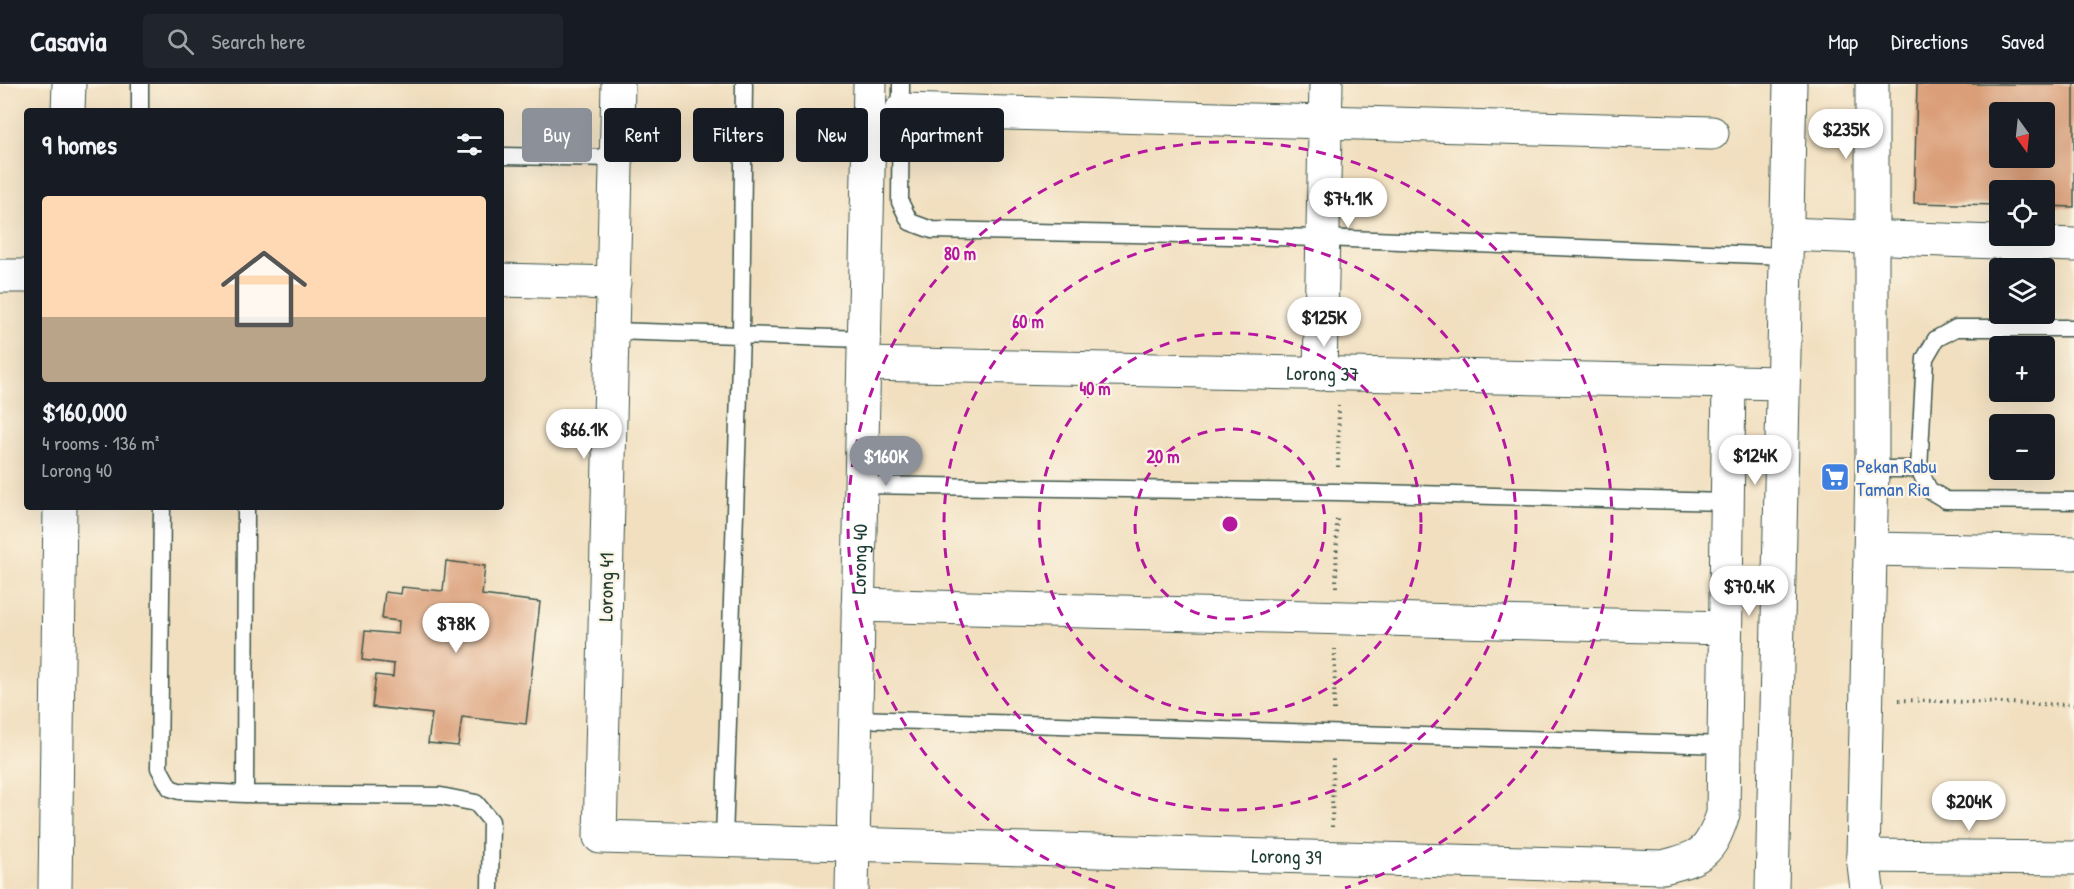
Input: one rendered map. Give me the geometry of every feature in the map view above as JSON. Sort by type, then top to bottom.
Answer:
[{"type":"street","points":[[68,108],[69,84]]},
{"type":"street","name":"Lorong 41","points":[[617,108],[618,84]]},
{"type":"street","name":"Lorong 40","points":[[852,889],[870,84]]},
{"type":"street","points":[[1320,374],[1326,84]]},
{"type":"street","points":[[1772,889],[1790,84]]},
{"type":"street","points":[[1867,889],[1863,856],[1872,469],[1872,84]]},
{"type":"street","points":[[902,97],[1325,122],[1712,133]]},
{"type":"street","name":"Lorong 41","points":[[616,162],[600,837],[853,844]]},
{"type":"street","points":[[1786,245],[1871,237],[2074,245]]},
{"type":"street","points":[[0,276],[24,276]]},
{"type":"street","points":[[504,280],[614,283]]},
{"type":"street","name":"Lorong 37","points":[[864,352],[1320,374],[1783,383]]},
{"type":"street","points":[[1725,744],[1725,502],[1729,381]]},
{"type":"street","points":[[56,889],[60,510]]},
{"type":"street","points":[[1870,549],[2074,553]]},
{"type":"street","points":[[858,606],[1724,628]]},
{"type":"street","name":"Lorong 39","points":[[853,844],[1662,867],[1690,860],[1713,843],[1723,814],[1725,744]]},
{"type":"street","points":[[1863,856],[2074,858]]},
{"type":"lane","points":[[140,84],[140,108]]},
{"type":"lane","points":[[724,840],[741,334],[744,84]]},
{"type":"lane","points":[[902,97],[900,202],[910,222],[932,230],[1786,245]]},
{"type":"lane","points":[[504,156],[604,158]]},
{"type":"lane","points":[[2074,328],[1956,328],[1936,339],[1925,358],[1919,469],[1929,490],[1946,500],[2074,501]]},
{"type":"lane","points":[[612,331],[741,334],[864,352]]},
{"type":"lane","points":[[1872,469],[1919,469]]},
{"type":"lane","points":[[861,485],[1338,492],[1725,502]]},
{"type":"lane","points":[[162,510],[159,768],[170,788],[179,791],[244,794],[441,796],[476,803],[490,821],[490,889]]},
{"type":"lane","points":[[244,794],[246,510]]},
{"type":"lane","points":[[855,719],[1725,744]]},
{"type":"path","points":[[1868,699],[2074,705]]},
{"type":"building","points":[[1917,84],[2074,84],[2074,207],[2055,206],[2055,180],[1989,180],[1989,205],[1914,203]]},
{"type":"building","points":[[446,561],[485,566],[482,595],[540,602],[526,724],[462,717],[458,746],[428,743],[432,714],[372,707],[376,675],[393,677],[394,664],[362,660],[365,631],[398,634],[399,621],[382,619],[385,592],[401,594],[402,587],[443,591]]},
{"type":"place","name":"Pekan Rabu Taman Ria","points":[[1835,477]]}]
